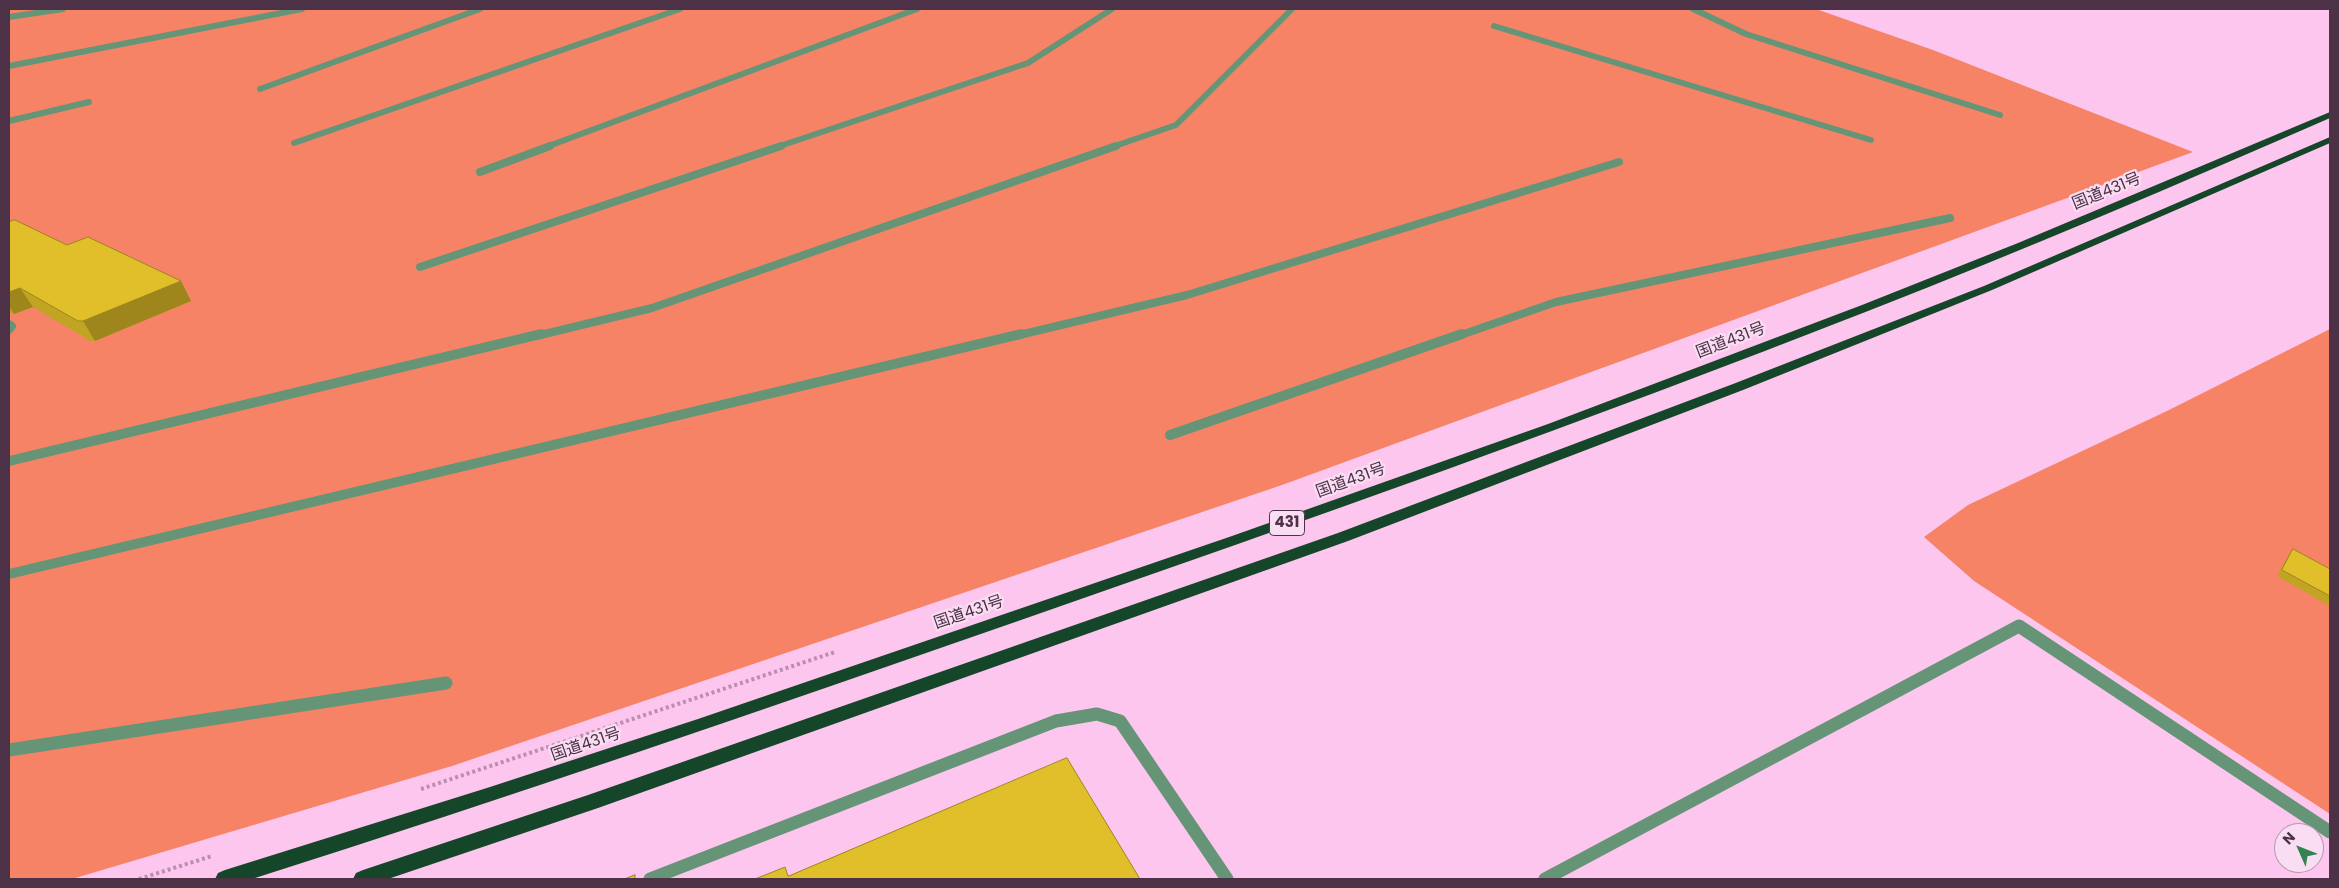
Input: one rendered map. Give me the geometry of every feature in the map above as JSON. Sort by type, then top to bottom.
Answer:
[{"type":"highway","name":"国道431号","points":[[225,879],[588,763],[1309,515],[1712,367],[1958,274],[2170,186],[2330,116]]},
{"type":"highway","name":"431","points":[[363,879],[591,802],[1343,537],[1738,387],[1988,288],[2330,140]]},
{"type":"lane","points":[[9,16],[63,9]]},
{"type":"lane","points":[[9,66],[302,9]]},
{"type":"lane","points":[[260,89],[480,9]]},
{"type":"lane","points":[[294,144],[680,9]]},
{"type":"lane","points":[[480,172],[917,9]]},
{"type":"lane","points":[[420,267],[1028,62],[1112,9]]},
{"type":"lane","points":[[9,461],[652,308],[1176,125],[1292,9]]},
{"type":"lane","points":[[1693,9],[1746,34],[2000,115]]},
{"type":"lane","points":[[1494,26],[1872,140]]},
{"type":"lane","points":[[9,121],[89,102]]},
{"type":"lane","points":[[9,574],[1186,295],[1619,162]]},
{"type":"lane","points":[[1170,435],[1556,302],[1950,218]]},
{"type":"lane","points":[[9,324],[12,326],[9,330]]},
{"type":"lane","points":[[1545,879],[2019,626],[2330,832]]},
{"type":"lane","points":[[9,750],[446,683]]},
{"type":"lane","points":[[650,879],[1047,724],[1085,713],[1109,714],[1120,721],[1228,879]]},
{"type":"path","points":[[412,792],[836,651]]},
{"type":"path","points":[[139,879],[214,855]]},
{"type":"shaded area","points":[[9,9],[1816,9],[1933,50],[2193,152],[1282,485],[452,766],[72,879],[9,879]]},
{"type":"shaded area","points":[[2330,329],[2330,814],[1974,581],[1924,537],[1968,505],[2169,410]]},
{"type":"building","points":[[15,220],[67,245],[88,237],[181,281],[83,321],[78,321],[20,288],[9,292],[9,222]]},
{"type":"building","points":[[2293,549],[2330,569],[2330,596],[2282,570]]},
{"type":"building","points":[[1067,758],[1140,879],[755,879],[785,867],[788,876]]},
{"type":"building","points":[[635,875],[635,879],[625,879]]}]
